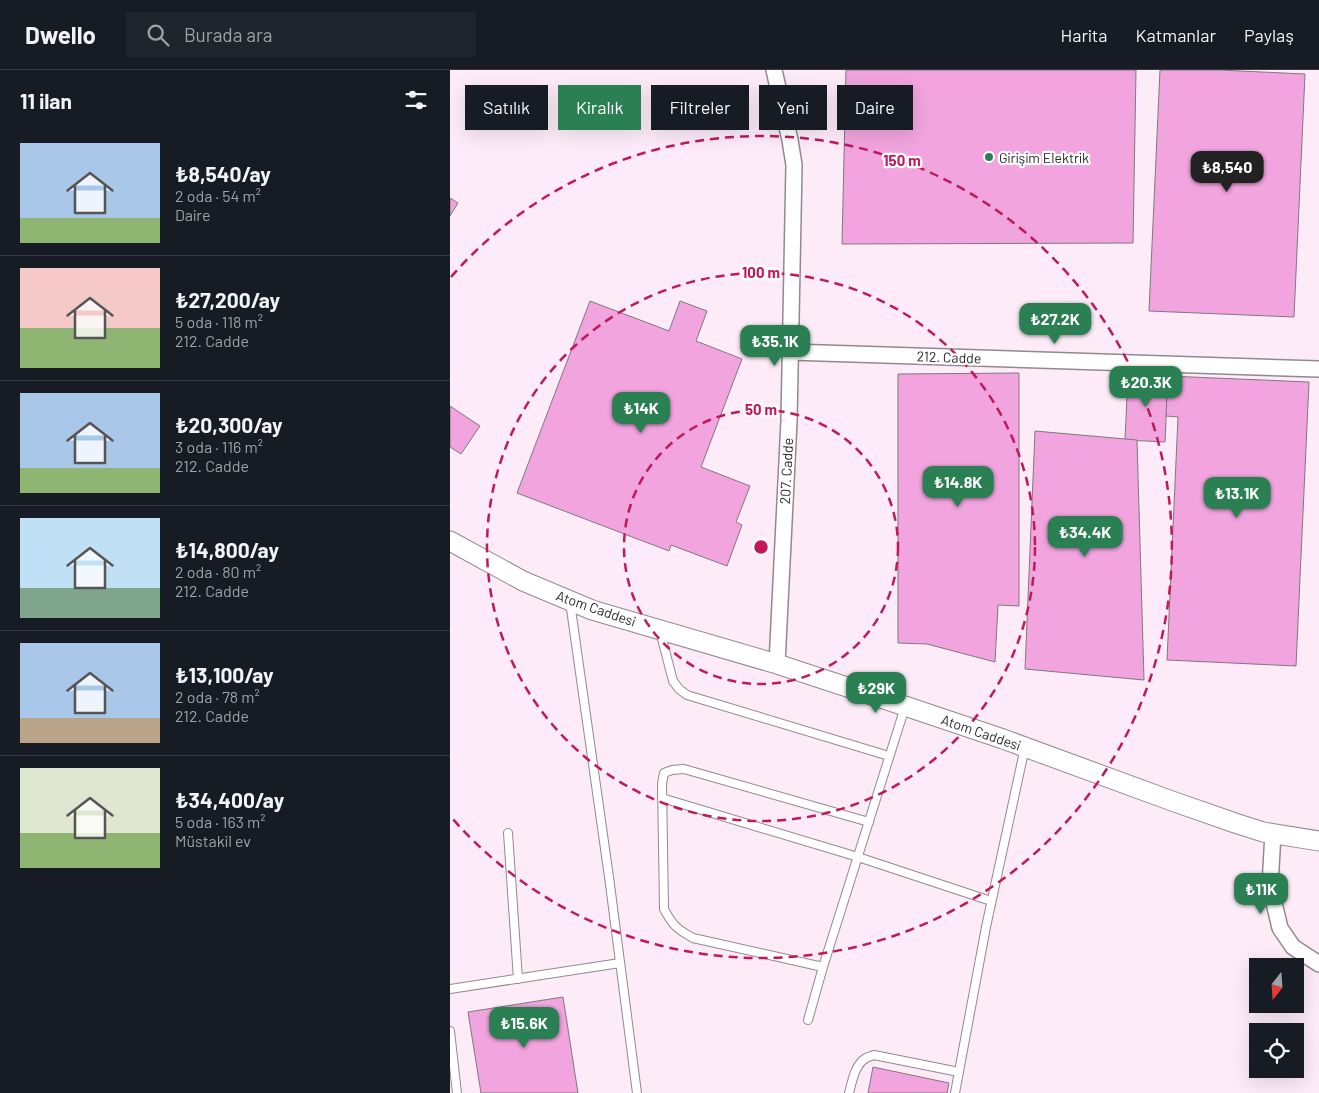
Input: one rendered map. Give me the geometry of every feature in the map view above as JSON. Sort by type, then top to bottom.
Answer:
[{"type":"street","name":"207. Cadde","points":[[774,70],[794,165],[788,431],[777,664]]},
{"type":"street","name":"212. Cadde","points":[[790,352],[1319,369]]},
{"type":"street","name":"Atom Caddesi","points":[[450,541],[523,580],[592,610],[777,664],[905,706],[1025,746],[1172,801],[1263,832],[1319,841]]},
{"type":"street","points":[[1273,833],[1270,886],[1280,928],[1293,947],[1319,964]]},
{"type":"lane","points":[[570,601],[637,1093]]},
{"type":"lane","points":[[659,630],[673,681],[686,695],[890,756]]},
{"type":"lane","points":[[808,1020],[905,706]]},
{"type":"lane","points":[[955,1093],[992,901],[1025,746]]},
{"type":"lane","points":[[823,967],[693,938],[671,923],[664,909],[662,784],[664,773],[684,769],[869,822]]},
{"type":"lane","points":[[662,798],[858,857],[992,901]]},
{"type":"lane","points":[[508,833],[518,979]]},
{"type":"lane","points":[[450,989],[620,963]]},
{"type":"lane","points":[[450,1031],[458,1093]]},
{"type":"lane","points":[[849,1093],[860,1063],[865,1058],[874,1055],[959,1072]]},
{"type":"shaded area","points":[[450,70],[1319,70],[1319,1093],[450,1093]]},
{"type":"building","name":"Girişim Elektrik","points":[[846,70],[1136,70],[1133,243],[842,244],[845,130],[913,130],[913,85],[846,85]]},
{"type":"building","points":[[1160,70],[1219,70],[1305,74],[1294,317],[1149,311]]},
{"type":"building","points":[[450,198],[458,203],[450,216]]},
{"type":"building","points":[[590,301],[669,331],[680,301],[707,311],[696,341],[742,359],[701,467],[750,486],[736,522],[742,525],[727,566],[671,545],[669,551],[517,493]]},
{"type":"building","points":[[1019,373],[1019,606],[998,605],[995,662],[927,644],[898,643],[898,374]]},
{"type":"building","points":[[1128,374],[1168,376],[1165,442],[1125,440]]},
{"type":"building","points":[[1168,376],[1309,382],[1296,666],[1167,660],[1178,417],[1166,416]]},
{"type":"building","points":[[450,406],[480,426],[461,454],[450,447]]},
{"type":"building","points":[[1035,431],[1137,440],[1144,680],[1025,669]]},
{"type":"building","points":[[563,997],[578,1093],[481,1093],[468,1012]]},
{"type":"building","points":[[873,1067],[949,1083],[947,1093],[868,1093]]},
{"type":"place","name":"Girişim Elektrik","points":[[989,157]]}]
